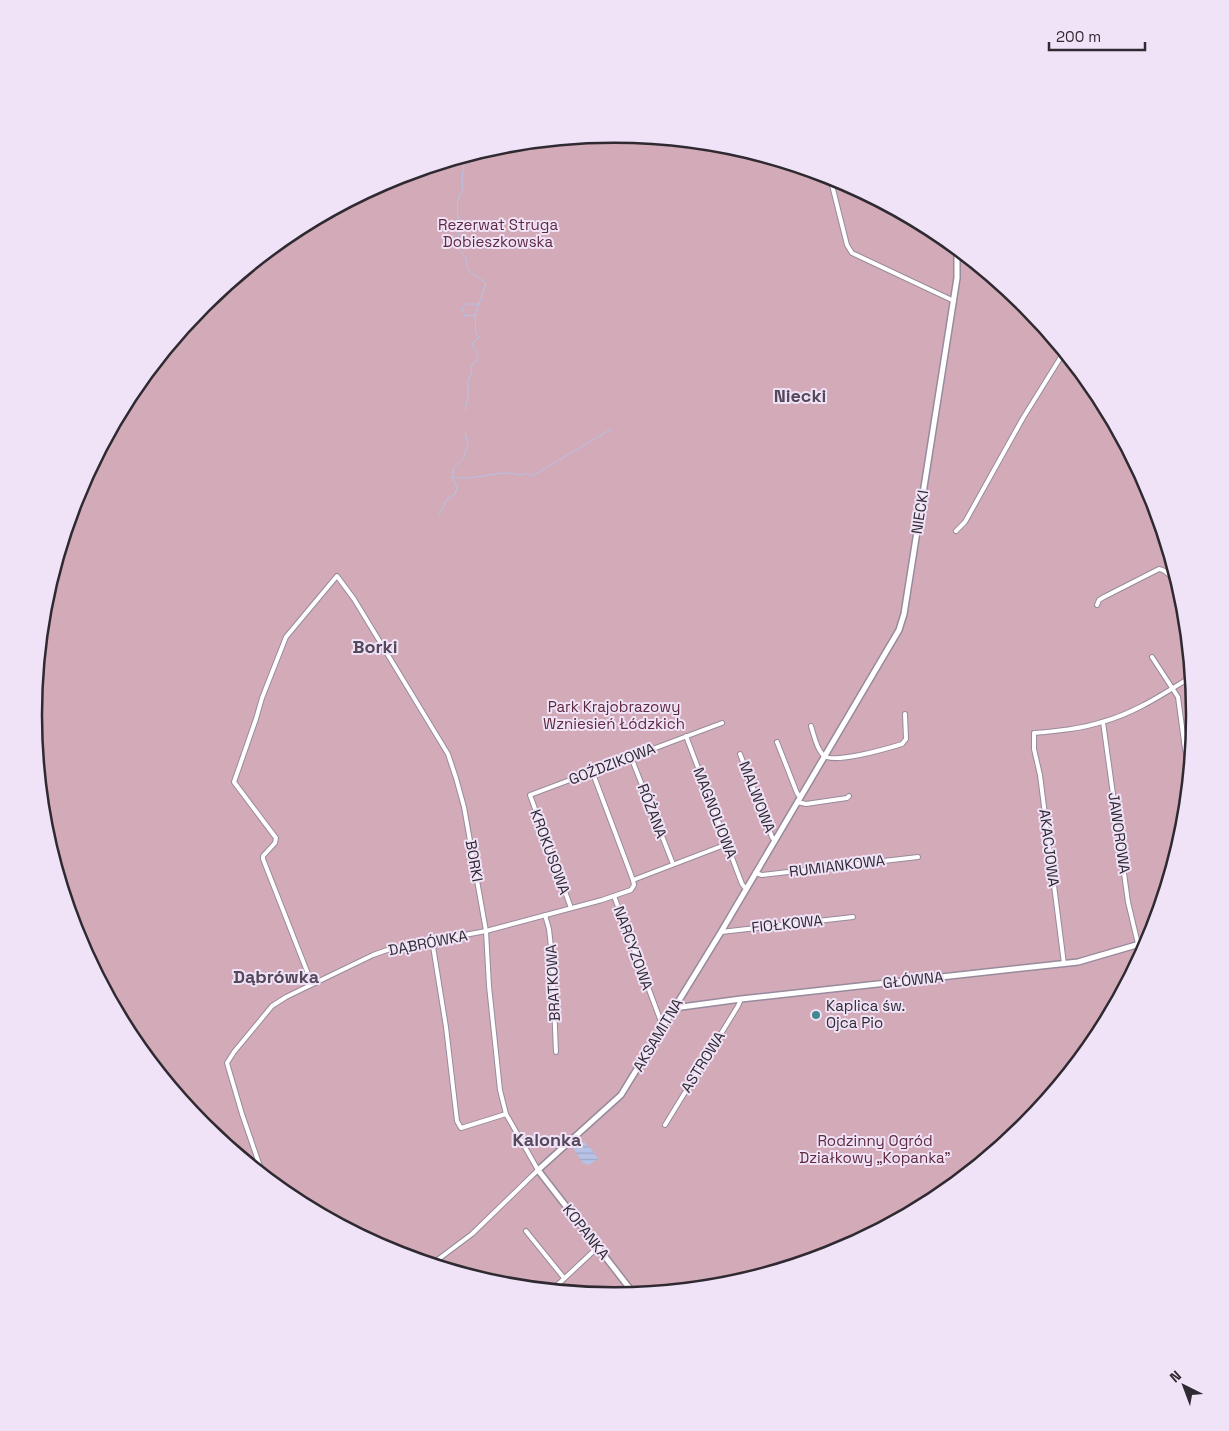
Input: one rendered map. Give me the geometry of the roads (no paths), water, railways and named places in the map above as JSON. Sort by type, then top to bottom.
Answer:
[{"type":"street","points":[[832,187],[847,245],[852,253],[954,301]]},
{"type":"street","name":"NIECKI","points":[[824,756],[901,626],[954,301],[957,258]]},
{"type":"street","points":[[956,531],[965,522],[1023,418],[1061,358]]},
{"type":"street","points":[[1097,605],[1100,599],[1151,572],[1159,569],[1169,574]]},
{"type":"street","name":"BORKI","points":[[312,984],[263,859],[263,856],[276,838],[234,782],[262,698],[286,637],[337,576],[354,600],[448,754],[464,807],[486,931],[489,986],[500,1090],[506,1114],[538,1170]]},
{"type":"street","points":[[1152,657],[1178,696],[1185,749]]},
{"type":"street","points":[[1103,722],[1148,703],[1185,681]]},
{"type":"street","points":[[811,726],[820,752],[831,759],[858,755],[902,744],[906,739],[905,714]]},
{"type":"street","name":"AKACJOWA","points":[[1064,964],[1040,775],[1034,749],[1034,733],[1075,728],[1103,722]]},
{"type":"street","name":"JAWOROWA","points":[[1103,722],[1128,902],[1138,944]]},
{"type":"street","name":"GOŹDZIKOWA","points":[[530,795],[722,723]]},
{"type":"street","name":"MAGNOLIOWA","points":[[686,736],[742,884],[746,889]]},
{"type":"street","points":[[777,742],[799,800],[806,804],[847,798],[849,796]]},
{"type":"street","name":"MALWOWA","points":[[740,754],[774,841]]},
{"type":"street","name":"AKSAMITNA","points":[[438,1259],[472,1234],[538,1170],[620,1097],[824,756]]},
{"type":"street","name":"RÓŻANA","points":[[632,757],[673,864]]},
{"type":"street","points":[[592,771],[633,880],[727,844]]},
{"type":"street","name":"KROKUSOWA","points":[[530,795],[570,908]]},
{"type":"street","name":"RUMIANKOWA","points":[[755,873],[762,875],[918,857]]},
{"type":"street","name":"DĄBRÓWKA","points":[[259,1163],[227,1061],[272,1006],[312,984],[390,948],[486,931],[614,896],[631,890],[634,885],[633,880]]},
{"type":"street","name":"NARCYZOWA","points":[[614,896],[663,1027]]},
{"type":"street","name":"BRATKOWA","points":[[544,915],[549,929],[552,956],[556,1052]]},
{"type":"street","name":"FIOŁKOWA","points":[[720,932],[853,917]]},
{"type":"street","points":[[432,940],[446,1027],[457,1121],[461,1128],[506,1114]]},
{"type":"street","name":"GŁÓWNA","points":[[674,1008],[1064,964],[1093,958],[1138,944]]},
{"type":"street","name":"ASTROWA","points":[[665,1125],[741,999]]},
{"type":"street","name":"KOPANKA","points":[[538,1170],[629,1287]]},
{"type":"street","points":[[526,1231],[564,1278]]},
{"type":"street","points":[[558,1284],[598,1247]]},
{"type":"water","points":[[579,1142],[584,1142],[598,1159],[589,1165],[583,1163],[573,1148]]},
{"type":"waterway","points":[[464,164],[463,189],[458,198],[459,228],[457,247],[466,258],[468,270],[486,283],[475,316],[476,334],[479,337],[472,344],[478,355],[477,360],[471,367],[472,372],[468,380],[468,397],[465,410]]},
{"type":"waterway","points":[[475,315],[465,316],[462,308],[467,304],[478,304]]},
{"type":"waterway","points":[[453,477],[465,478],[502,473],[520,475],[527,473],[530,476],[534,475],[611,429]]},
{"type":"waterway","points":[[439,515],[447,499],[455,494],[457,488],[453,479],[453,469],[465,456],[468,445],[465,431]]},
{"type":"place","name":"Kaplica św. Ojca Pio","points":[[816,1015]]},
{"type":"district","name":"Niecki","points":[[800,396]]},
{"type":"district","name":"Borki","points":[[375,647]]},
{"type":"district","name":"Dąbrówka","points":[[276,977]]},
{"type":"district","name":"Kalonka","points":[[547,1140]]},
{"type":"park label","name":"Rezerwat Struga Dobieszkowska","points":[[498,234]]},
{"type":"park label","name":"Park Krajobrazowy Wzniesień Łódzkich","points":[[614,716]]},
{"type":"park label","name":"Rodzinny Ogród Działkowy „Kopanka”","points":[[875,1150]]}]
